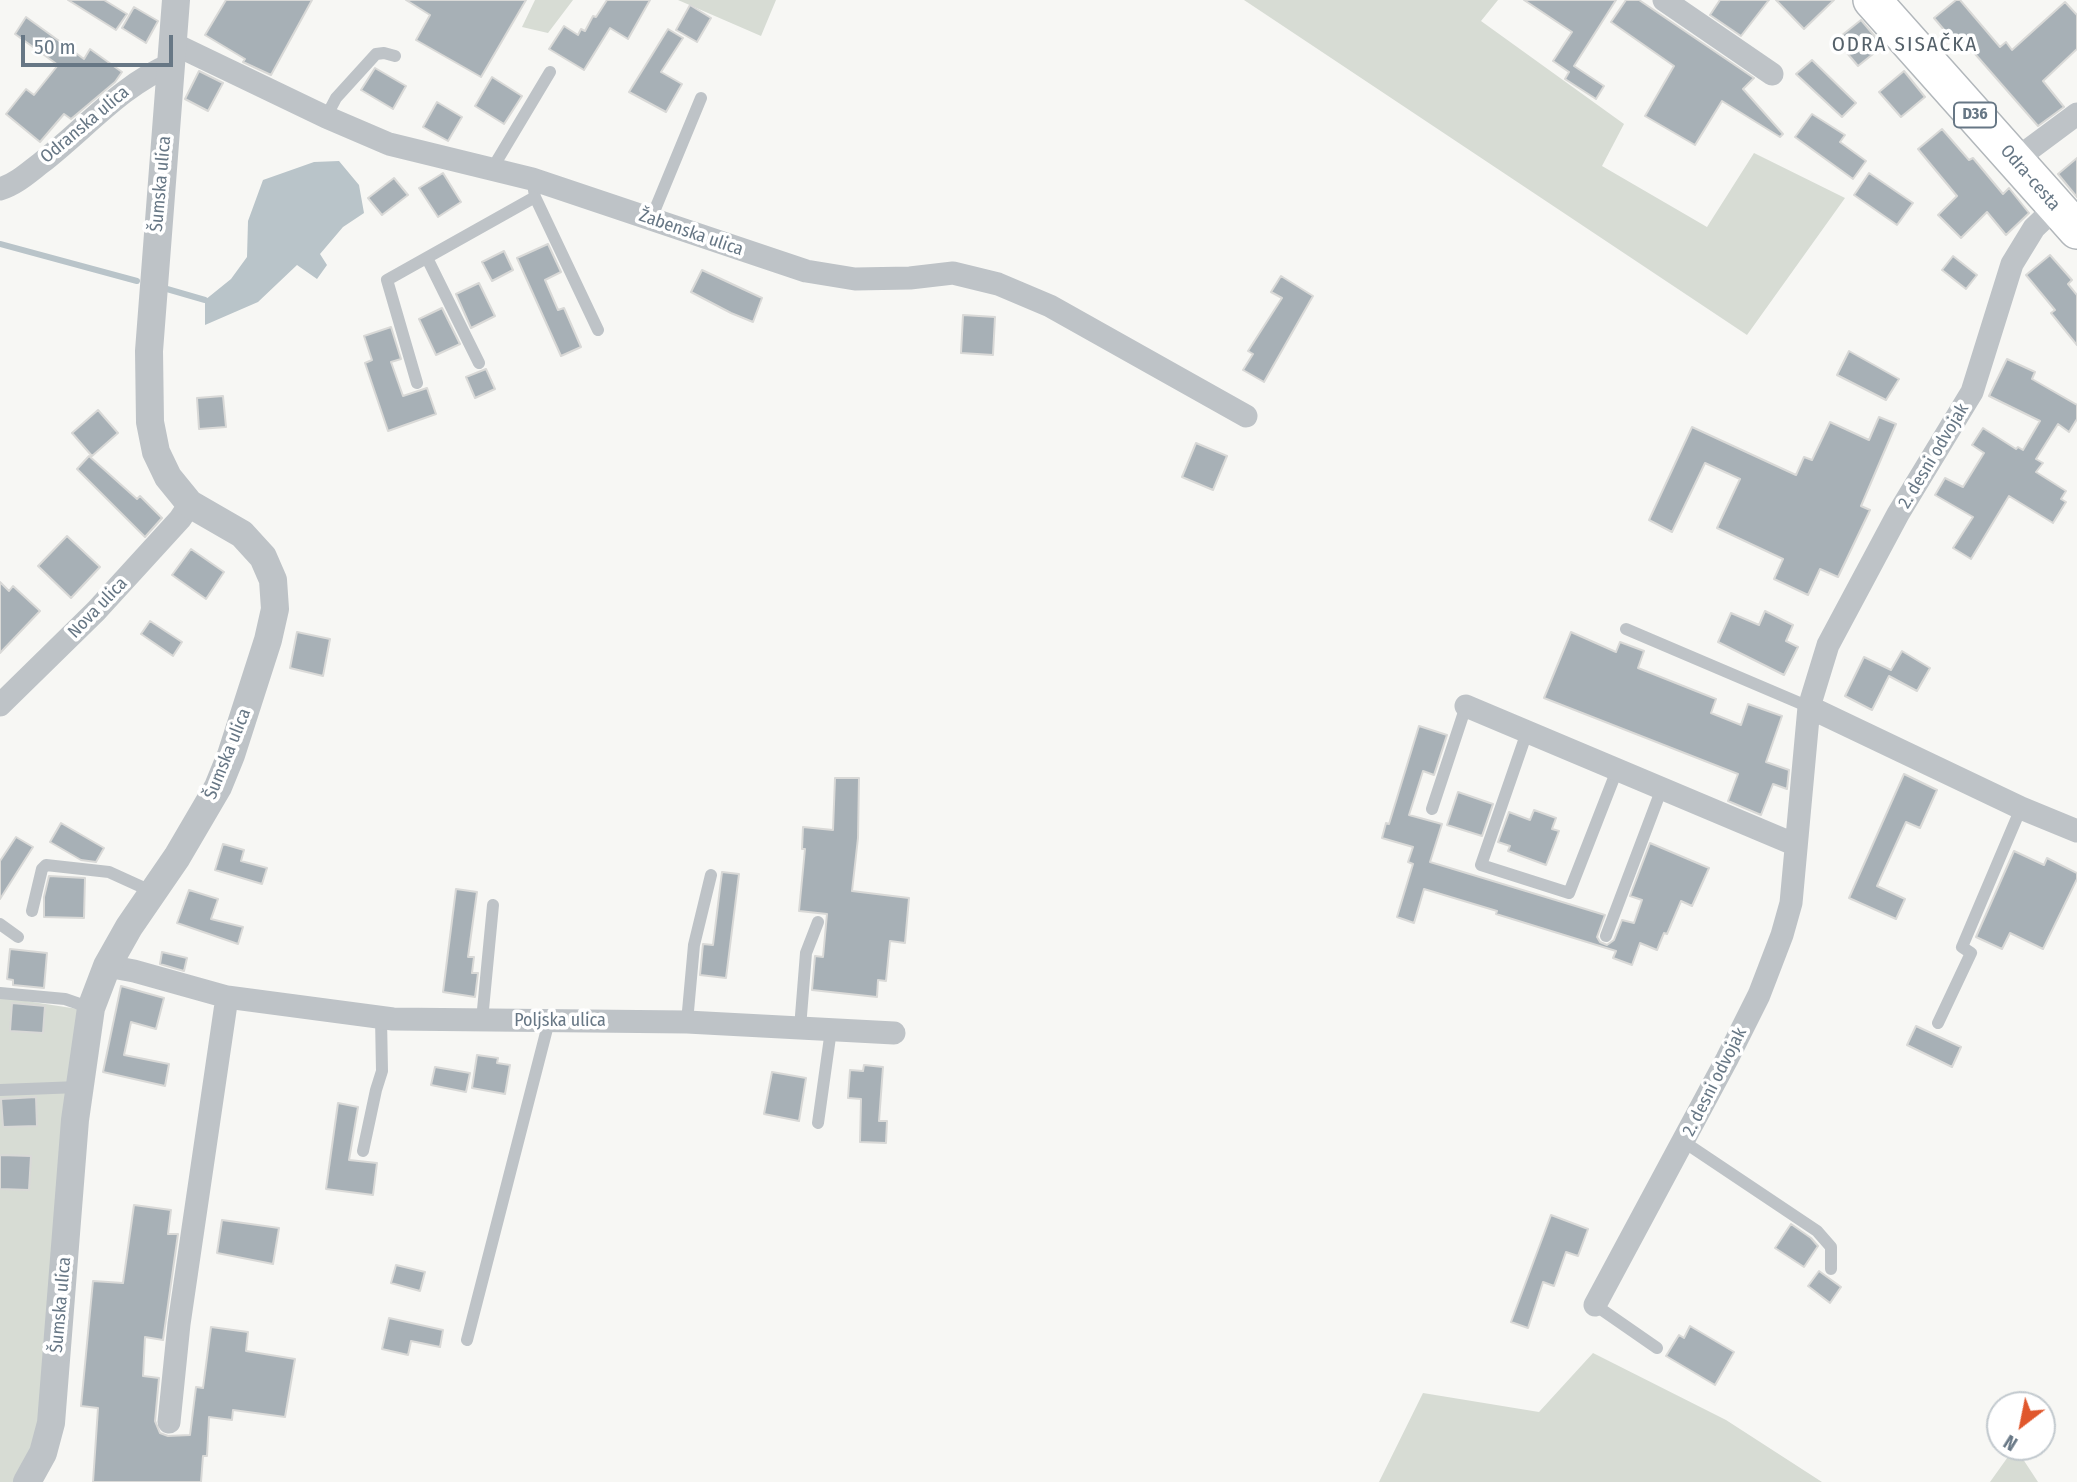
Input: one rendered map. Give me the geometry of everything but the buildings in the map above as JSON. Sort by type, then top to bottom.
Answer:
[{"type":"main road","name":"Odra-cesta","points":[[1872,0],[2067,219]]},
{"type":"street","points":[[173,54],[176,0]]},
{"type":"street","points":[[1664,0],[1772,74]]},
{"type":"street","name":"Žabenska ulica","points":[[173,54],[389,144],[492,169],[534,188],[651,219],[806,271],[855,279],[910,278],[953,273],[998,284],[1051,306],[1246,416]]},
{"type":"street","name":"Odranska ulica","points":[[0,189],[12,185],[61,147],[132,85],[173,54]]},
{"type":"street","name":"Šumska ulica","points":[[27,1482],[43,1453],[51,1423],[79,1087],[91,1008],[107,966],[218,787],[268,640],[275,609],[273,580],[255,546],[242,534],[190,504],[168,477],[156,452],[150,422],[149,351],[173,54]]},
{"type":"street","points":[[2015,160],[2077,114]]},
{"type":"street","name":"2. desni odvojak","points":[[1595,1306],[1684,1142],[1759,995],[1782,935],[1791,903],[1809,707],[1828,645],[1898,514],[1972,392],[2012,264],[2034,228],[2067,219]]},
{"type":"street","name":"Nova ulica","points":[[0,705],[96,611],[180,519],[190,504]]},
{"type":"street","points":[[1466,706],[1796,845]]},
{"type":"street","points":[[1809,707],[2021,808],[2077,831]]},
{"type":"street","name":"Poljska ulica","points":[[107,966],[227,997],[382,1017],[687,1022],[894,1033]]},
{"type":"street","points":[[169,1422],[179,1324],[227,997]]},
{"type":"lane","points":[[326,117],[336,98],[376,54],[384,53],[395,57]]},
{"type":"lane","points":[[492,169],[550,72]]},
{"type":"lane","points":[[651,219],[701,98]]},
{"type":"lane","points":[[417,383],[387,280],[427,258],[534,188],[598,330]]},
{"type":"lane","points":[[427,258],[479,363]]},
{"type":"lane","points":[[1626,629],[1809,707]]},
{"type":"lane","points":[[1432,809],[1466,706]]},
{"type":"lane","points":[[1527,732],[1481,865],[1569,893],[1617,770]]},
{"type":"lane","points":[[1606,936],[1662,788]]},
{"type":"lane","points":[[1938,1023],[1971,953],[1962,947],[2021,808]]},
{"type":"lane","points":[[32,911],[42,869],[46,865],[109,872],[153,892]]},
{"type":"lane","points":[[687,1022],[694,945],[711,875]]},
{"type":"lane","points":[[482,1020],[493,905]]},
{"type":"lane","points":[[800,1028],[806,953],[818,922]]},
{"type":"lane","points":[[0,924],[18,937]]},
{"type":"lane","points":[[0,993],[65,999],[91,1008]]},
{"type":"lane","points":[[362,1151],[382,1072],[382,1017]]},
{"type":"lane","points":[[467,1340],[549,1021]]},
{"type":"lane","points":[[818,1123],[831,1030]]},
{"type":"lane","points":[[0,1090],[79,1087]]},
{"type":"lane","points":[[1684,1142],[1817,1231],[1831,1247],[1831,1269]]},
{"type":"lane","points":[[1595,1306],[1657,1348]]},
{"type":"shaded area","points":[[535,0],[573,0],[548,33],[522,27]]},
{"type":"shaded area","points":[[678,0],[776,0],[761,36]]},
{"type":"shaded area","points":[[1244,0],[1498,0],[1481,21],[1624,124],[1602,166],[1707,227],[1754,153],[1845,198],[1747,335]]},
{"type":"shaded area","points":[[339,161],[359,185],[364,213],[343,227],[320,254],[327,265],[317,279],[297,265],[258,302],[205,325],[205,300],[231,279],[247,257],[248,221],[263,180],[314,162]]},
{"type":"shaded area","points":[[0,997],[78,1009],[36,1447],[16,1482],[0,1482]]},
{"type":"shaded area","points":[[1593,1353],[1726,1420],[1822,1482],[1379,1482],[1423,1393],[1539,1412]]},
{"type":"shaded area","points":[[2005,1461],[2024,1461],[2038,1482],[1990,1482]]},
{"type":"waterway","points":[[0,244],[137,281]]},
{"type":"waterway","points":[[167,289],[205,300]]},
{"type":"district","name":"ODRA SISAČKA","points":[[1905,45]]}]
